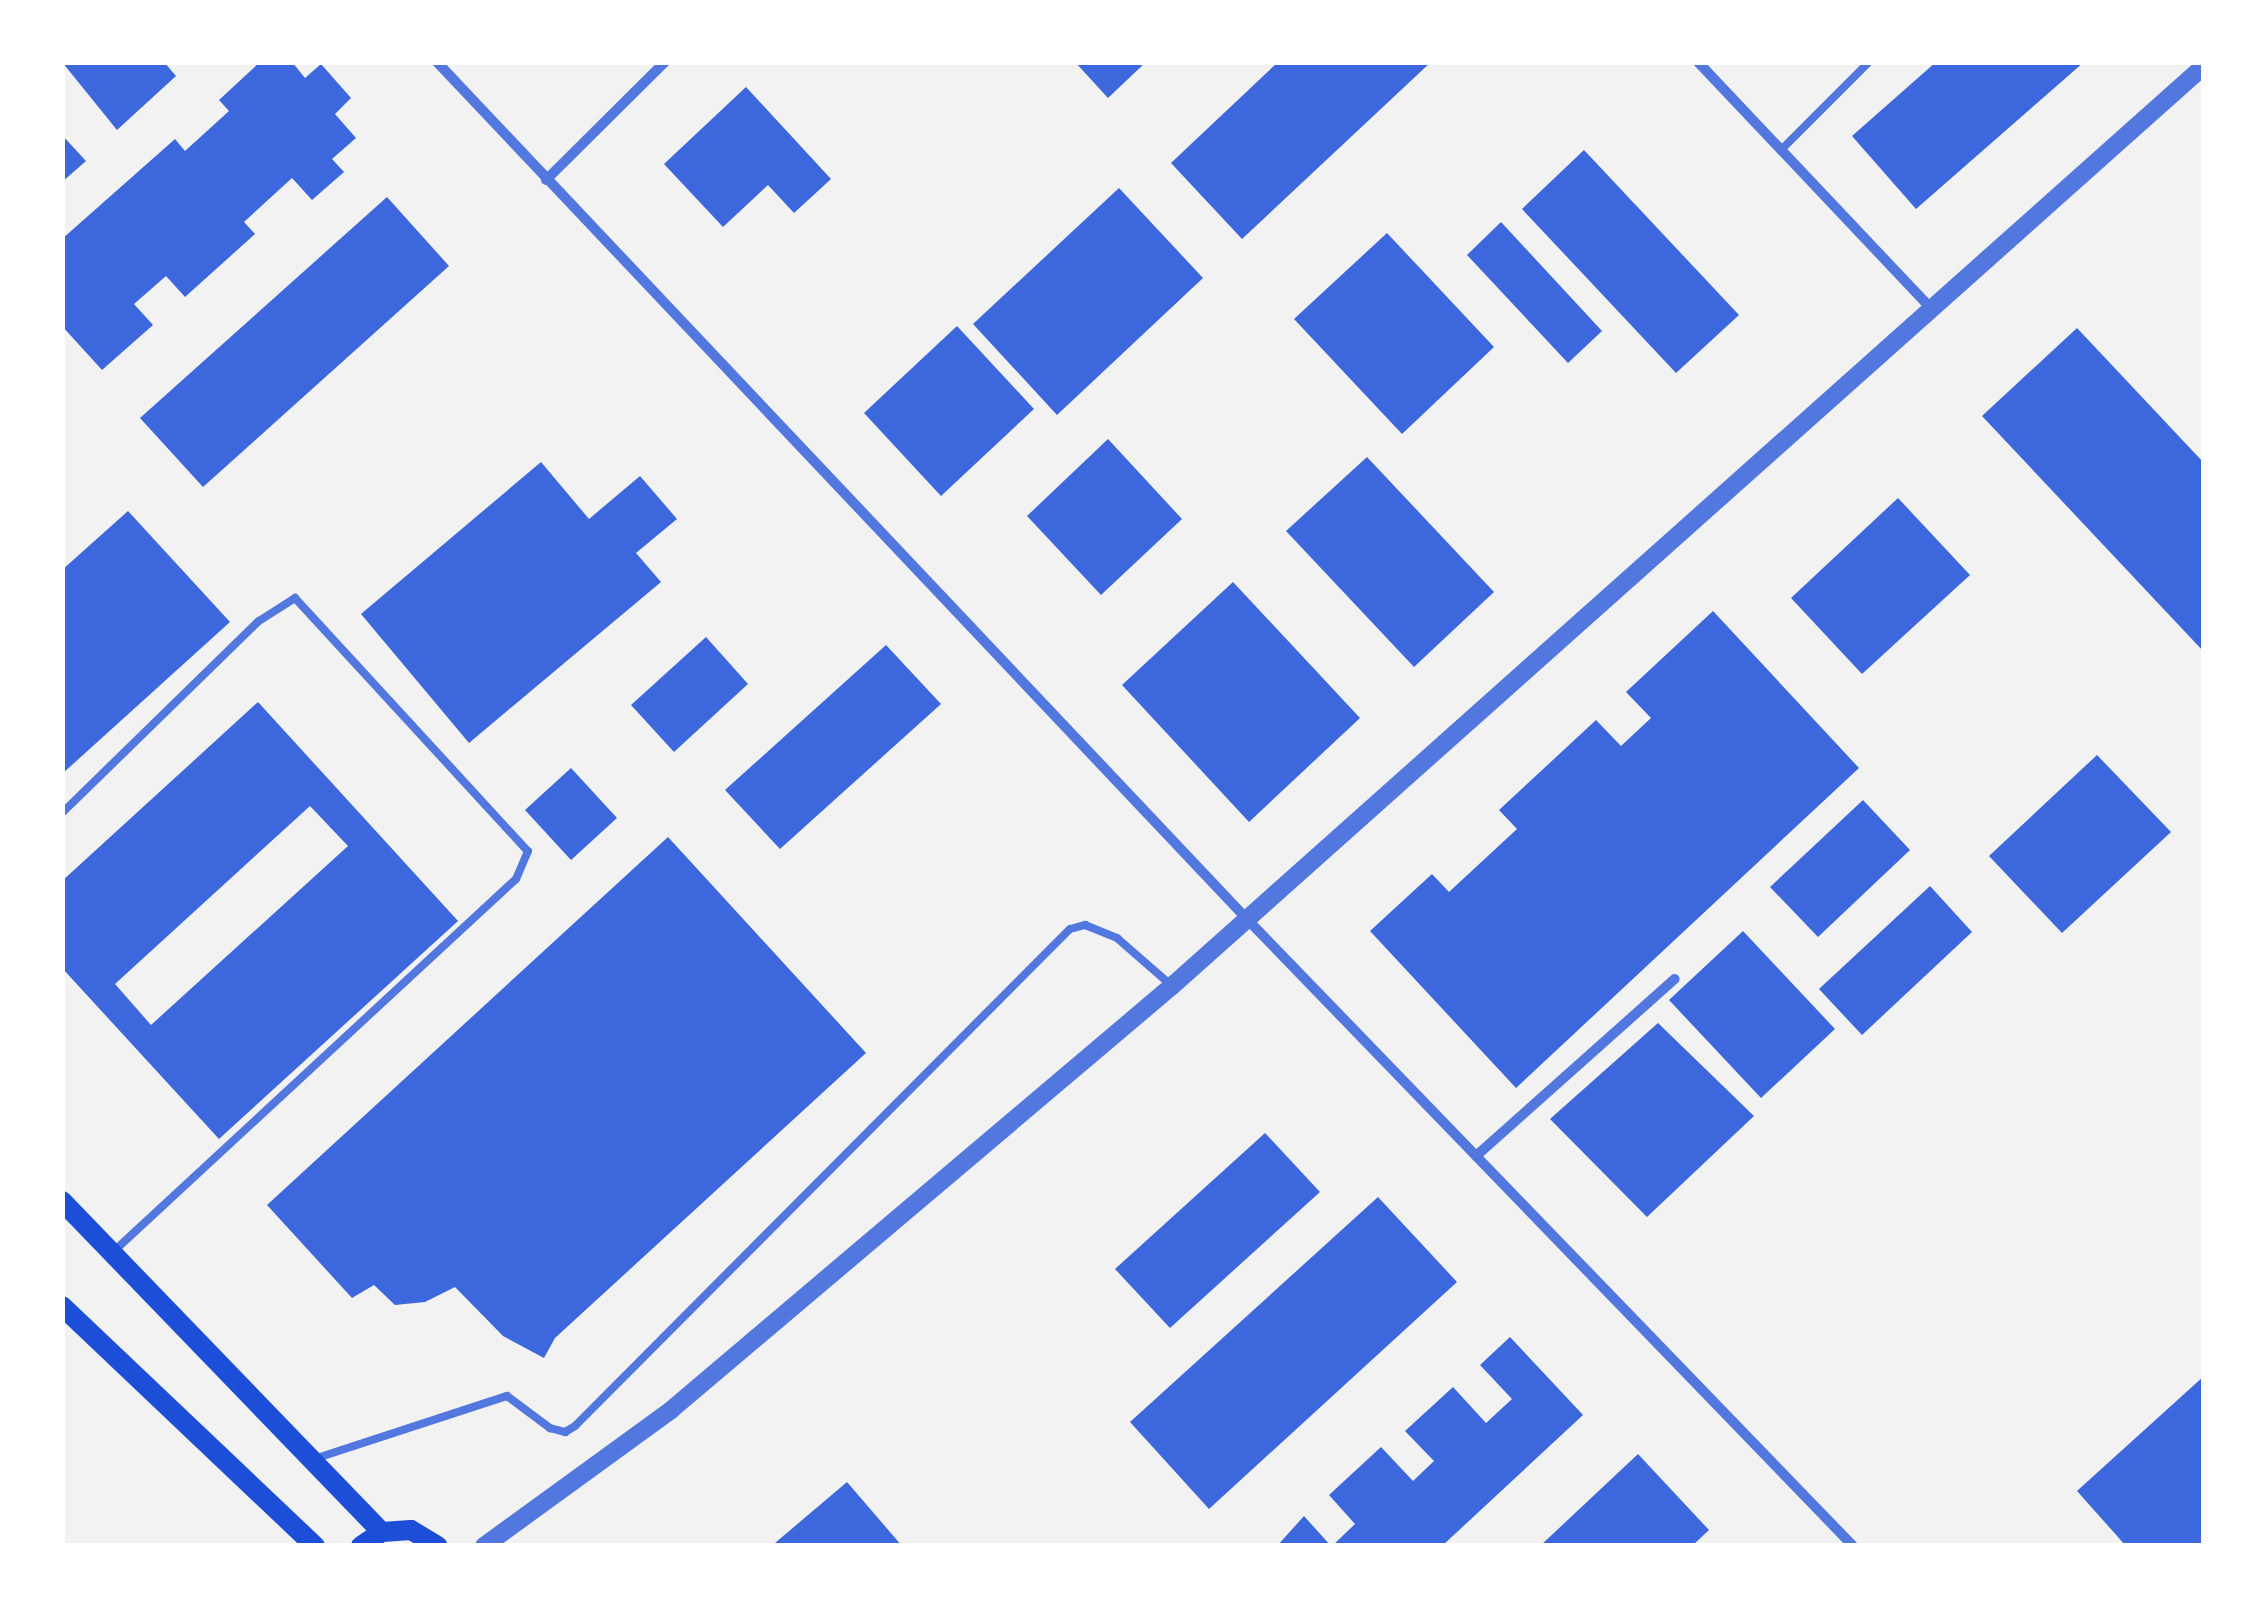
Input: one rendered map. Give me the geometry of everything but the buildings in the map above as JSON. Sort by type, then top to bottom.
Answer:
[{"type":"main road","points":[[62,1201],[382,1532]]},
{"type":"main road","points":[[62,1306],[314,1546]]},
{"type":"main road","points":[[361,1546],[382,1532],[411,1530],[438,1546]]},
{"type":"street","points":[[437,62],[1246,918],[1853,1546]]},
{"type":"street","points":[[546,180],[665,62]]},
{"type":"street","points":[[1698,62],[1931,308]]},
{"type":"street","points":[[484,1546],[629,1444],[1172,986],[2204,66]]},
{"type":"street","points":[[1476,1156],[1676,980]]},
{"type":"lane","points":[[1782,149],[1869,62]]},
{"type":"lane","points":[[62,813],[259,621],[295,598],[528,851],[516,879],[112,1253]]},
{"type":"lane","points":[[312,1460],[507,1396],[550,1428],[565,1432],[575,1426],[1070,930],[1085,925],[1117,938],[1172,986]]}]
